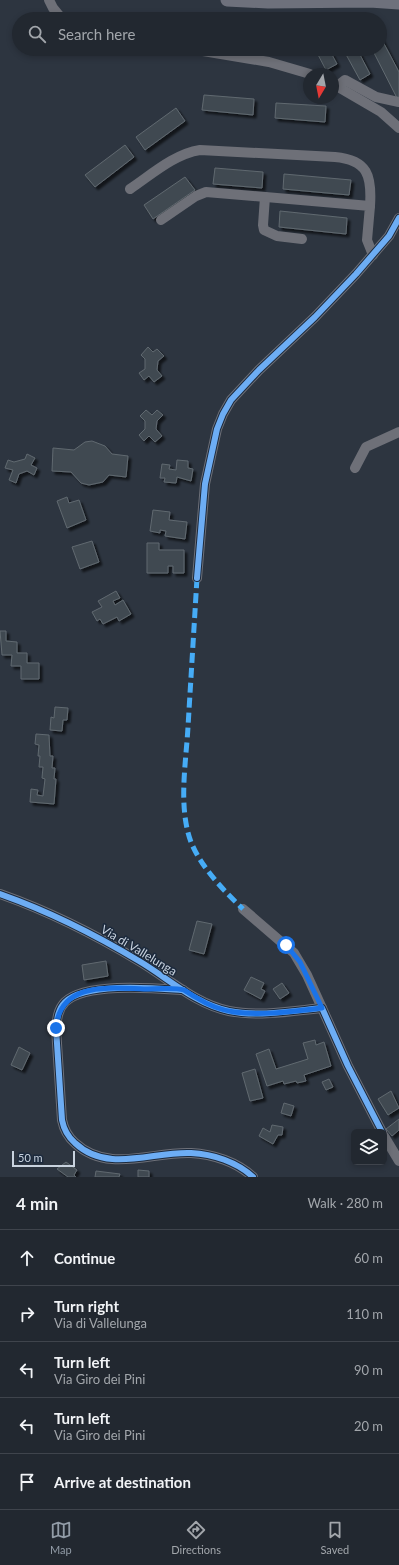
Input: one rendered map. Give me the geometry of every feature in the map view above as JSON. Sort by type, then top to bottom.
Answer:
[{"type":"main road","points":[[227,0],[268,2],[370,1],[399,3]]},
{"type":"street","points":[[50,0],[56,12]]},
{"type":"street","points":[[233,56],[269,62],[303,72]]},
{"type":"street","points":[[339,84],[345,80],[376,97],[399,102]]},
{"type":"street","points":[[339,88],[381,112],[399,128]]},
{"type":"street","points":[[130,189],[175,159],[188,153],[200,150],[335,157],[354,161],[366,170],[371,184],[367,240],[373,255]]},
{"type":"street","points":[[161,220],[196,196],[204,193],[370,206]]},
{"type":"street","points":[[265,197],[263,222],[264,230],[275,235],[302,239]]},
{"type":"street","points":[[197,578],[203,494],[221,417],[231,400],[254,375],[315,317],[373,255],[391,233],[399,218]]},
{"type":"street","points":[[355,468],[366,447],[399,432]]},
{"type":"street","name":"Via di Vallelunga","points":[[0,894],[37,909],[103,940],[140,961],[183,990],[204,1002],[234,1012],[277,1013],[322,1008]]},
{"type":"street","points":[[243,909],[294,953],[307,975],[348,1066],[380,1129]]},
{"type":"street","points":[[183,990],[97,990],[78,994],[65,1002],[59,1013],[56,1028],[62,1120],[65,1131],[78,1146],[100,1157],[124,1160],[176,1153],[199,1154],[231,1163],[253,1177]]},
{"type":"street","points":[[387,1141],[399,1161]]},
{"type":"building","points":[[387,49],[399,72],[399,97],[397,98],[376,56],[387,56]]},
{"type":"building","points":[[319,56],[333,56],[337,64],[330,68],[325,68]]},
{"type":"building","points":[[347,56],[361,56],[370,74],[360,80]]},
{"type":"building","points":[[204,95],[254,99],[253,115],[202,110]]},
{"type":"building","points":[[276,103],[326,106],[325,122],[275,118]]},
{"type":"building","points":[[176,108],[185,121],[145,150],[136,137]]},
{"type":"building","points":[[125,145],[134,157],[95,187],[85,175]]},
{"type":"building","points":[[215,168],[263,172],[262,188],[213,184]]},
{"type":"building","points":[[284,174],[351,180],[349,195],[283,189]]},
{"type":"building","points":[[185,177],[195,190],[153,219],[144,205]]},
{"type":"building","points":[[280,211],[347,218],[346,234],[279,227]]},
{"type":"building","points":[[148,347],[153,352],[157,349],[164,356],[158,361],[157,370],[162,376],[154,382],[149,376],[144,380],[139,373],[145,369],[145,359],[141,355]]},
{"type":"building","points":[[146,410],[152,415],[157,410],[163,415],[157,421],[156,429],[162,436],[155,442],[149,436],[144,441],[139,435],[145,429],[145,421],[140,416]]},
{"type":"building","points":[[92,441],[105,446],[112,454],[128,456],[126,477],[109,475],[103,482],[89,485],[81,483],[71,472],[52,471],[53,448],[74,450],[85,442]]},
{"type":"building","points":[[27,454],[35,458],[31,465],[37,468],[34,475],[27,471],[19,474],[16,483],[9,480],[13,470],[5,468],[8,460],[14,462],[25,459]]},
{"type":"building","points":[[177,460],[188,461],[188,468],[193,469],[191,481],[177,477],[176,483],[164,482],[165,478],[160,478],[162,464],[170,465],[169,469],[176,470]]},
{"type":"building","points":[[67,497],[69,503],[79,500],[86,520],[67,528],[57,501]]},
{"type":"building","points":[[153,510],[170,512],[169,520],[187,522],[185,539],[165,536],[166,531],[160,530],[160,533],[150,531]]},
{"type":"building","points":[[92,541],[99,562],[80,569],[72,547]]},
{"type":"building","points":[[147,543],[159,543],[159,550],[184,550],[184,573],[173,573],[173,566],[168,566],[168,573],[147,573]]},
{"type":"building","points":[[116,591],[120,598],[113,601],[115,605],[123,600],[131,614],[119,621],[117,617],[103,624],[100,619],[97,621],[92,612],[102,607],[98,601]]},
{"type":"building","points":[[0,631],[6,631],[6,641],[17,642],[17,653],[27,653],[27,663],[39,663],[39,679],[21,679],[21,666],[11,666],[12,655],[2,655]]},
{"type":"building","points":[[55,707],[68,708],[67,720],[63,720],[62,731],[50,730],[51,717],[54,718]]},
{"type":"building","points":[[36,734],[49,735],[50,756],[53,756],[52,768],[55,768],[54,779],[56,779],[54,804],[30,802],[31,789],[38,790],[37,795],[43,796],[45,779],[42,778],[43,767],[39,767],[39,745],[35,744]]},
{"type":"building","points":[[197,921],[212,924],[204,954],[189,950]]},
{"type":"building","points":[[106,961],[108,976],[84,980],[82,965]]},
{"type":"building","points":[[251,977],[264,983],[261,989],[265,991],[261,999],[244,990]]},
{"type":"building","points":[[282,983],[289,993],[280,999],[273,989]]},
{"type":"building","points":[[315,1040],[316,1045],[324,1042],[331,1066],[304,1075],[306,1081],[297,1083],[296,1081],[284,1084],[283,1081],[267,1086],[256,1054],[269,1049],[276,1069],[308,1059],[303,1043]]},
{"type":"building","points":[[19,1047],[30,1053],[22,1070],[11,1065]]},
{"type":"building","points":[[255,1069],[263,1098],[250,1101],[242,1073]]},
{"type":"building","points":[[329,1079],[333,1087],[326,1090],[322,1082]]},
{"type":"building","points":[[391,1091],[399,1108],[388,1115],[378,1099]]},
{"type":"building","points":[[284,1103],[294,1106],[291,1116],[281,1113]]},
{"type":"building","points":[[399,1119],[399,1130],[392,1136],[386,1129]]},
{"type":"building","points":[[272,1125],[283,1127],[282,1135],[278,1135],[273,1144],[259,1136],[263,1128],[270,1132]]},
{"type":"building","points":[[66,1162],[77,1170],[74,1175],[76,1177],[68,1177],[57,1169]]},
{"type":"building","points":[[138,1170],[149,1171],[149,1177],[138,1177]]},
{"type":"building","points":[[96,1171],[120,1174],[119,1177],[95,1177]]},
{"type":"marked path","points":[[197,578],[184,785],[185,814],[187,828],[195,851],[220,886],[243,909]]},
{"type":"cycle path","points":[[197,578],[205,484],[217,429],[223,414],[231,400],[259,370],[315,317],[356,274],[389,236],[399,218]]},
{"type":"cycle path","points":[[0,894],[36,908],[89,933],[139,961],[193,997],[217,1008],[240,1013],[276,1013],[322,1008],[348,1066],[380,1129]]},
{"type":"cycle path","points":[[183,990],[155,988],[103,989],[88,991],[65,1002],[59,1011],[56,1028],[62,1120],[64,1127],[68,1136],[75,1143],[88,1152],[102,1157],[131,1159],[176,1153],[208,1155],[232,1163],[253,1177]]},
{"type":"route","points":[[56,1028],[59,1013],[63,1004],[67,1000],[90,990],[111,988],[183,990],[207,1004],[240,1012],[277,1013],[322,1008],[300,962],[286,945]]}]
